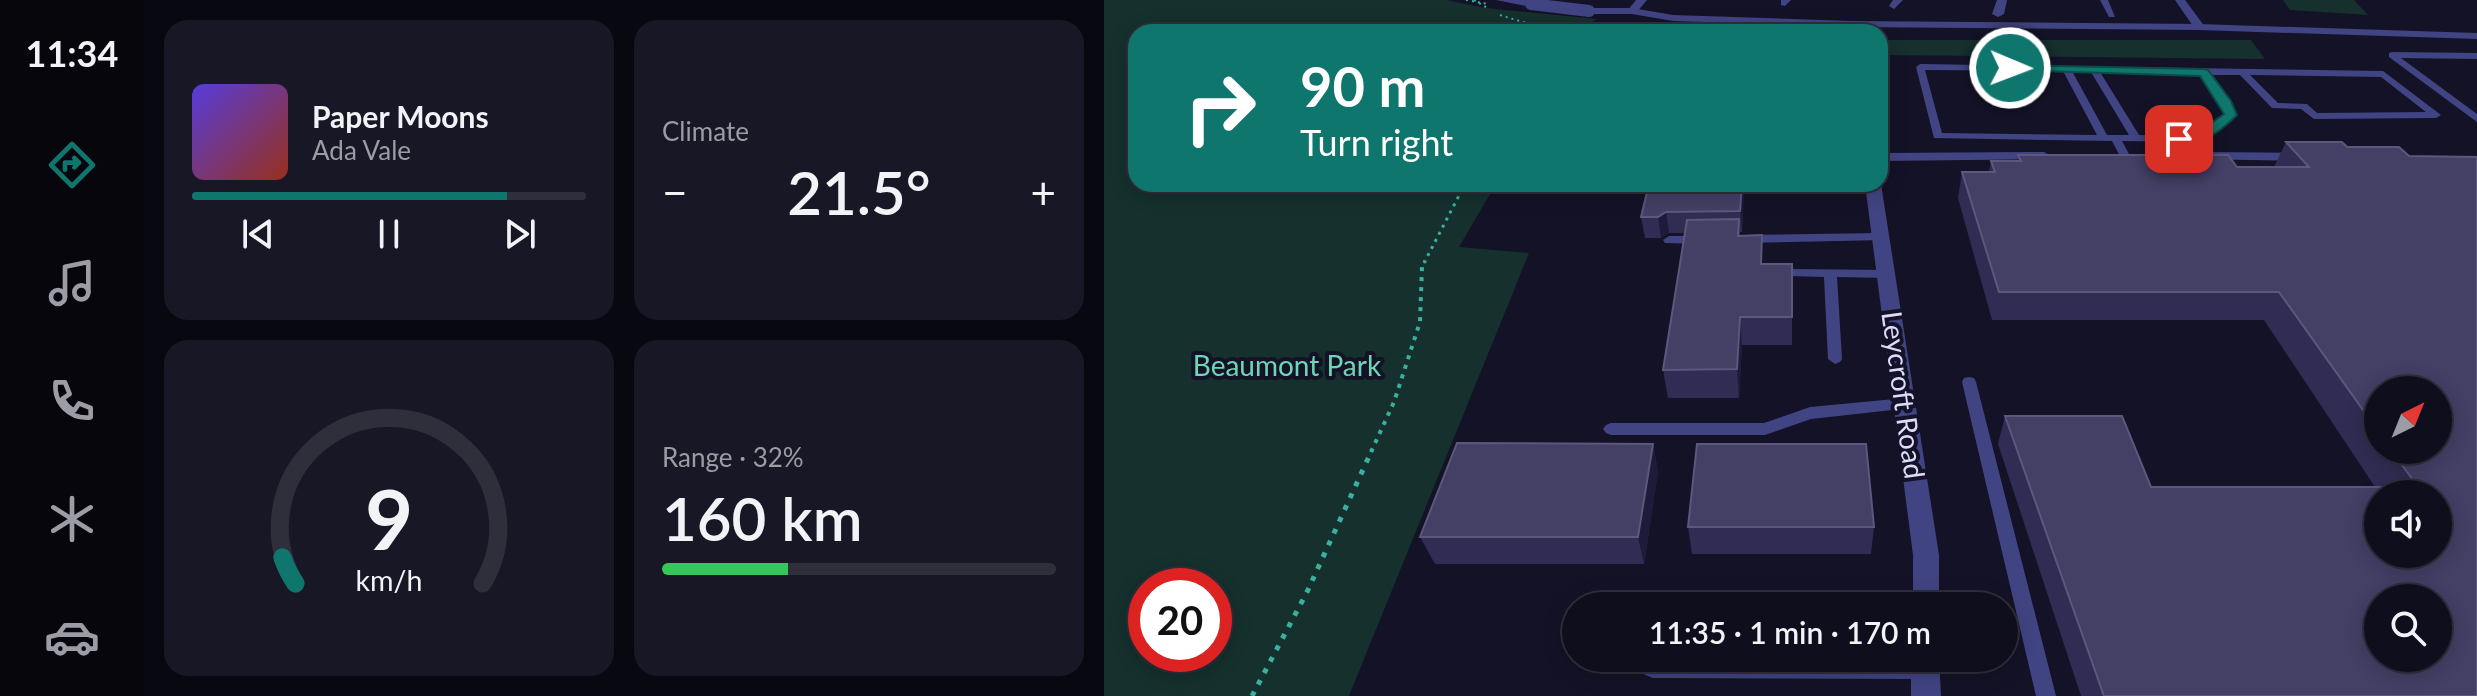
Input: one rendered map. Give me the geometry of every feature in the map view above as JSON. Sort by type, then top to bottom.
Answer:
[{"type":"street","points":[[1501,0],[1589,11],[1632,11],[1673,18],[1780,24]]},
{"type":"street","points":[[1632,11],[1642,0]]},
{"type":"street","points":[[1998,14],[2002,0]]},
{"type":"street","points":[[2180,0],[2199,27]]},
{"type":"street","points":[[1888,28],[2199,27],[2477,36]]},
{"type":"street","points":[[1888,157],[2064,156]]},
{"type":"street","points":[[2184,156],[2322,157]]},
{"type":"street","name":"Leycroft Road","points":[[1874,192],[1926,555],[1926,592]]},
{"type":"street","points":[[1925,672],[1926,696]]},
{"type":"lane","points":[[2104,0],[2112,15]]},
{"type":"lane","points":[[2477,56],[2392,55],[2477,119]]},
{"type":"lane","points":[[2204,72],[2231,115],[2197,139],[1938,136],[1920,67],[2383,74],[2436,115],[2314,116],[2304,106],[2275,106],[2243,73]]},
{"type":"lane","points":[[2066,69],[2109,137],[2125,156]]},
{"type":"lane","points":[[2094,69],[2136,138]]},
{"type":"lane","points":[[1734,240],[1881,237]]},
{"type":"lane","points":[[1669,240],[1708,240]]},
{"type":"lane","points":[[1791,273],[1886,274]]},
{"type":"lane","points":[[1830,273],[1835,359]]},
{"type":"lane","points":[[1969,382],[2046,696]]},
{"type":"lane","points":[[1611,429],[1765,429],[1810,413],[1905,404]]},
{"type":"path","points":[[1252,696],[1307,592],[1394,402],[1420,322],[1422,267],[1461,192]]},
{"type":"green space","name":"Beaumont Park","points":[[1104,0],[1446,0],[1486,8],[1597,19],[1589,24],[1128,24],[1128,192],[1491,192],[1459,247],[1529,253],[1349,696],[1104,696]]},
{"type":"green space","points":[[2283,0],[2354,0],[2368,15],[2290,10]]},
{"type":"green space","points":[[1888,40],[2251,40],[2265,59],[1888,55]]},
{"type":"building","points":[[2286,142],[2342,142],[2347,147],[2399,147],[2409,156],[2477,157],[2477,696],[2104,696],[2005,416],[2122,416],[2151,487],[2364,487],[2364,568],[2452,568],[2452,480],[2413,480],[2401,464],[2452,464],[2452,376],[2364,376],[2364,411],[2279,292],[1999,292],[1962,172],[1995,172],[1991,161],[2021,161],[2018,155],[2228,155],[2237,167],[2309,167]]},
{"type":"building","points":[[1647,192],[1741,192],[1740,211],[1666,212],[1658,217],[1641,217]]},
{"type":"building","points":[[1739,219],[1738,236],[1762,235],[1761,264],[1792,264],[1792,317],[1740,317],[1737,369],[1663,370],[1687,220]]},
{"type":"building","points":[[1457,443],[1653,444],[1638,537],[1420,537]]},
{"type":"building","points":[[1697,444],[1866,444],[1874,527],[1688,527]]},
{"type":"route","points":[[2010,68],[2204,72],[2231,115],[2197,139],[2179,139]]}]
